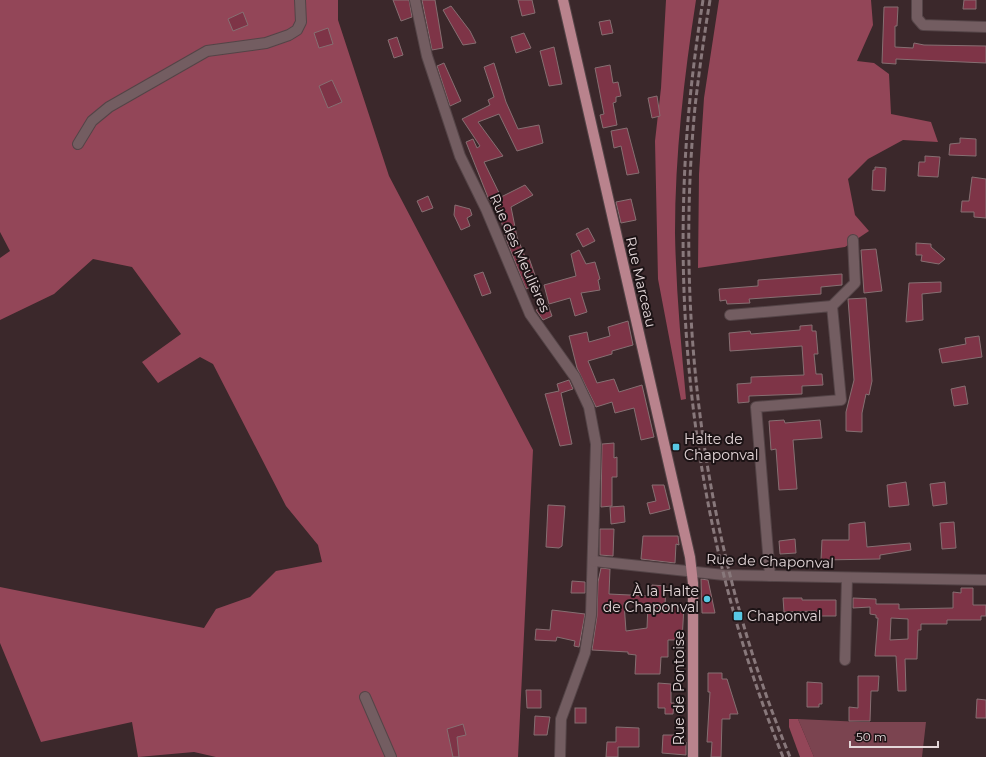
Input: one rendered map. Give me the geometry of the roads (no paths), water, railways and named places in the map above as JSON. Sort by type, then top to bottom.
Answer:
[{"type":"main road","name":"Rue Marceau","points":[[563,0],[672,476],[692,571]]},
{"type":"main road","name":"Rue de Pontoise","points":[[692,571],[693,757]]},
{"type":"street","points":[[78,144],[92,121],[109,107],[207,51],[266,43],[297,30],[301,22],[300,0]]},
{"type":"street","name":"Rue des Meulières","points":[[415,0],[427,56],[460,156],[486,209],[530,314],[575,377],[589,407],[596,444],[594,561],[591,615],[585,653],[561,719],[560,757]]},
{"type":"street","points":[[917,0],[917,18],[923,25],[986,27]]},
{"type":"street","points":[[730,315],[832,306],[855,284],[853,240]]},
{"type":"street","points":[[770,576],[756,407],[841,400],[832,306]]},
{"type":"street","name":"Rue de Chaponval","points":[[594,561],[719,575],[986,580]]},
{"type":"street","name":"Rue de Chaponval","points":[[845,660],[847,578]]},
{"type":"street","points":[[365,697],[391,757]]},
{"type":"railway","points":[[703,0],[690,94],[684,189],[683,261],[686,334],[693,406],[704,478],[718,550],[736,620],[758,689],[783,757]]},
{"type":"railway","points":[[710,0],[695,107],[690,189],[689,272],[694,355],[703,438],[717,520],[737,601],[761,680],[790,757]]},
{"type":"place","name":"Halte de Chaponval","points":[[676,447]]},
{"type":"place","name":"À la Halte de Chaponval","points":[[707,599]]},
{"type":"place","name":"Chaponval","points":[[738,616]]}]
